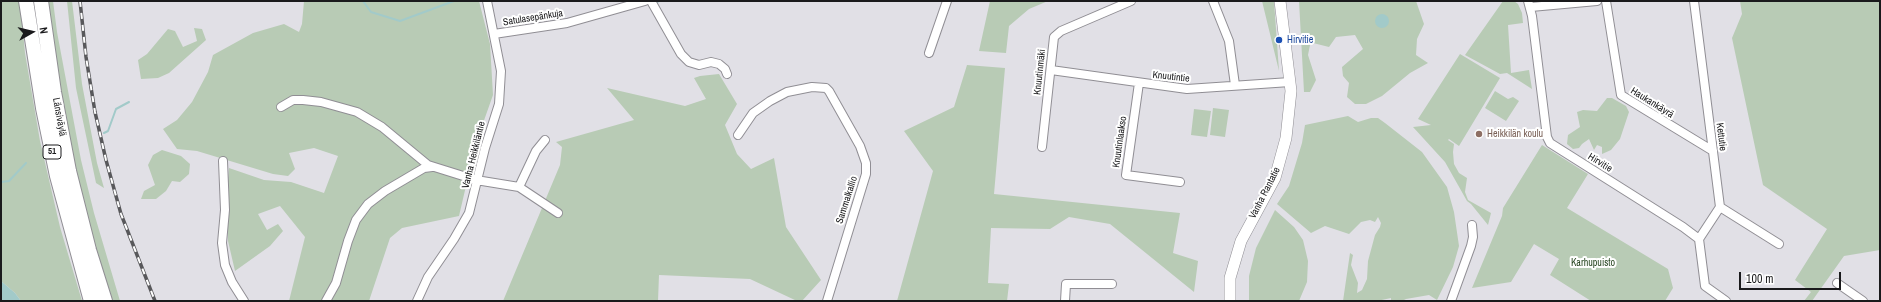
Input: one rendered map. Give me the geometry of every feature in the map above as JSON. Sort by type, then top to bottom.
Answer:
[{"type":"highway","name":"Länsiväylä","points":[[26,1],[43,108],[57,176],[91,301]]},
{"type":"highway","name":"Länsiväylä","points":[[41,1],[49,63],[69,171],[90,250],[106,301]]},
{"type":"main road","name":"Vanha Rantatie","points":[[1230,301],[1230,278],[1241,241],[1265,198],[1281,162],[1290,115],[1290,82],[1280,1]]},
{"type":"street","name":"Vanha Heikkiläntie","points":[[418,301],[428,277],[454,239],[466,218],[472,203],[476,180],[500,97],[501,71],[487,1]]},
{"type":"street","name":"Satulasepänkuja","points":[[494,34],[567,23],[645,1]]},
{"type":"street","points":[[651,1],[681,54],[689,62],[699,64],[711,62],[719,64],[725,69],[727,74]]},
{"type":"street","points":[[929,53],[947,1]]},
{"type":"street","name":"Knuutinmäki","points":[[1042,147],[1052,50],[1056,34],[1131,1]]},
{"type":"street","points":[[1213,1],[1228,36],[1235,85]]},
{"type":"street","points":[[1530,4],[1597,1]]},
{"type":"street","name":"Haukankäyrä","points":[[1606,1],[1621,95],[1713,151]]},
{"type":"street","name":"Kettutie","points":[[1694,1],[1720,207]]},
{"type":"street","name":"Hirvitie","points":[[1530,4],[1547,137],[1550,143],[1683,227],[1699,240]]},
{"type":"street","name":"Knuutintie","points":[[1051,70],[1187,90],[1235,85],[1290,82]]},
{"type":"street","name":"Knuutinlaakso","points":[[1139,83],[1126,175],[1180,182]]},
{"type":"street","name":"Sammalkallio","points":[[738,135],[754,113],[779,95],[812,86],[826,88],[860,146],[866,163],[866,170],[827,301]]},
{"type":"street","points":[[280,107],[293,100],[303,100],[321,102],[357,112],[382,127],[420,159],[433,167],[476,180],[519,187],[558,213]]},
{"type":"street","points":[[519,187],[536,151],[545,140]]},
{"type":"street","points":[[223,161],[225,210],[222,243],[225,265],[232,282],[244,301]]},
{"type":"street","points":[[326,301],[336,283],[348,241],[356,220],[368,204],[385,191],[424,168],[433,167]]},
{"type":"street","points":[[1726,301],[1705,286],[1699,240],[1720,207],[1779,244]]},
{"type":"street","points":[[1451,301],[1474,237],[1472,225]]},
{"type":"street","points":[[1837,283],[1863,301]]},
{"type":"street","points":[[1065,301],[1066,284],[1112,284]]},
{"type":"green space","points":[[1,1],[20,1],[25,53],[40,141],[60,227],[82,301],[21,301],[15,293],[1,281]]},
{"type":"green space","points":[[48,1],[53,1],[57,32],[81,160],[94,213],[120,301],[113,301],[92,236],[68,135],[49,20]]},
{"type":"green space","points":[[67,1],[72,1],[82,84],[97,163],[104,188],[96,183],[76,88]]},
{"type":"green space","points":[[304,1],[479,1],[490,44],[493,95],[476,143],[459,216],[402,228],[390,238],[369,301],[289,301],[305,237],[280,206],[258,214],[267,230],[278,224],[283,231],[270,246],[235,271],[228,241],[227,195],[229,168],[264,180],[291,182],[324,193],[338,156],[314,148],[289,153],[295,169],[288,176],[273,174],[197,151],[177,149],[163,129],[177,120],[192,102],[208,72],[213,55],[253,33],[284,24],[299,32],[302,24]]},
{"type":"green space","points":[[990,1],[1048,1],[1029,9],[1009,26],[1006,53],[979,51]]},
{"type":"green space","points":[[1262,1],[1274,1],[1279,71]]},
{"type":"green space","points":[[1299,1],[1416,1],[1424,24],[1417,39],[1416,55],[1428,63],[1410,73],[1382,96],[1366,104],[1355,104],[1347,97],[1349,83],[1343,76],[1342,67],[1363,49],[1355,35],[1336,37],[1329,47],[1313,43],[1310,45],[1308,55],[1316,80],[1310,92],[1304,92]]},
{"type":"green space","points":[[1503,1],[1514,1],[1518,4],[1522,13],[1523,23],[1508,25],[1511,73],[1529,70],[1532,89],[1507,73],[1500,74],[1465,55]]},
{"type":"green space","points":[[1740,1],[1880,1],[1880,250],[1844,256],[1812,301],[1804,301],[1811,292],[1795,280],[1827,229],[1763,185],[1732,38],[1742,14]]},
{"type":"green space","points":[[194,28],[202,29],[206,40],[169,73],[158,78],[141,79],[138,60],[147,54],[168,29],[175,31],[183,47],[197,41]]},
{"type":"green space","points":[[1460,54],[1500,78],[1459,146],[1449,139],[1448,140],[1454,144],[1454,164],[1459,173],[1467,178],[1465,192],[1468,200],[1491,213],[1488,225],[1467,201],[1445,162],[1413,127],[1431,125],[1418,119]]},
{"type":"green space","points":[[967,65],[1005,68],[994,194],[1180,213],[1173,253],[1198,261],[1194,292],[1110,224],[1069,217],[1050,229],[991,228],[988,283],[1009,284],[1007,301],[897,301],[933,171],[904,131],[954,107]]},
{"type":"green space","points":[[719,74],[737,104],[725,125],[737,154],[751,169],[774,158],[786,227],[821,280],[802,301],[797,301],[750,279],[659,275],[658,301],[503,301],[560,165],[562,147],[556,142],[634,120],[607,88],[685,106],[706,99],[694,78]]},
{"type":"green space","points":[[1495,91],[1508,99],[1513,97],[1519,101],[1506,121],[1485,108]]},
{"type":"green space","points":[[1607,98],[1612,98],[1626,106],[1629,112],[1620,139],[1611,150],[1602,154],[1602,147],[1597,145],[1594,150],[1589,139],[1579,148],[1573,149],[1567,144],[1568,135],[1580,127],[1577,112],[1583,110],[1597,111]]},
{"type":"green space","points":[[1213,108],[1229,110],[1225,137],[1210,135]]},
{"type":"green space","points":[[1194,109],[1211,111],[1207,137],[1191,135]]},
{"type":"green space","points":[[1348,116],[1358,122],[1371,118],[1378,118],[1385,123],[1422,152],[1447,187],[1454,212],[1459,246],[1453,267],[1437,300],[1429,295],[1402,301],[1391,301],[1391,298],[1377,301],[1343,301],[1350,253],[1353,255],[1351,265],[1358,283],[1357,293],[1362,290],[1367,279],[1368,261],[1375,235],[1381,223],[1378,217],[1375,222],[1370,220],[1361,222],[1349,234],[1325,226],[1311,233],[1277,204],[1289,186],[1302,143],[1305,125]]},
{"type":"green space","name":"Karhupuisto","points":[[1542,145],[1588,174],[1567,208],[1668,269],[1673,288],[1665,301],[1591,301],[1550,275],[1559,259],[1534,244],[1511,282],[1472,288],[1502,216],[1503,208]]},
{"type":"green space","points":[[162,150],[181,156],[190,164],[189,174],[180,182],[172,181],[166,191],[156,199],[141,199],[144,191],[155,185],[148,165],[153,155]]},
{"type":"green space","points":[[1275,210],[1294,227],[1303,240],[1308,261],[1307,282],[1299,301],[1249,301],[1249,276],[1256,248]]},
{"type":"shaded area","points":[[1382,14],[1387,16],[1389,21],[1387,26],[1382,28],[1377,26],[1375,21],[1377,16]]},
{"type":"shaded area","points":[[1,281],[15,293],[21,301],[1,301]]},
{"type":"waterway","points":[[363,1],[371,12],[400,21],[454,1]]},
{"type":"waterway","points":[[104,133],[108,131],[116,109],[129,102]]},
{"type":"waterway","points":[[1,182],[9,181],[26,163]]},
{"type":"railway","points":[[80,1],[86,57],[95,112],[106,160],[121,214],[155,301]]},
{"type":"place","name":"Hirvitie","points":[[1279,40]]},
{"type":"place","name":"Heikkilän koulu","points":[[1479,134]]}]
